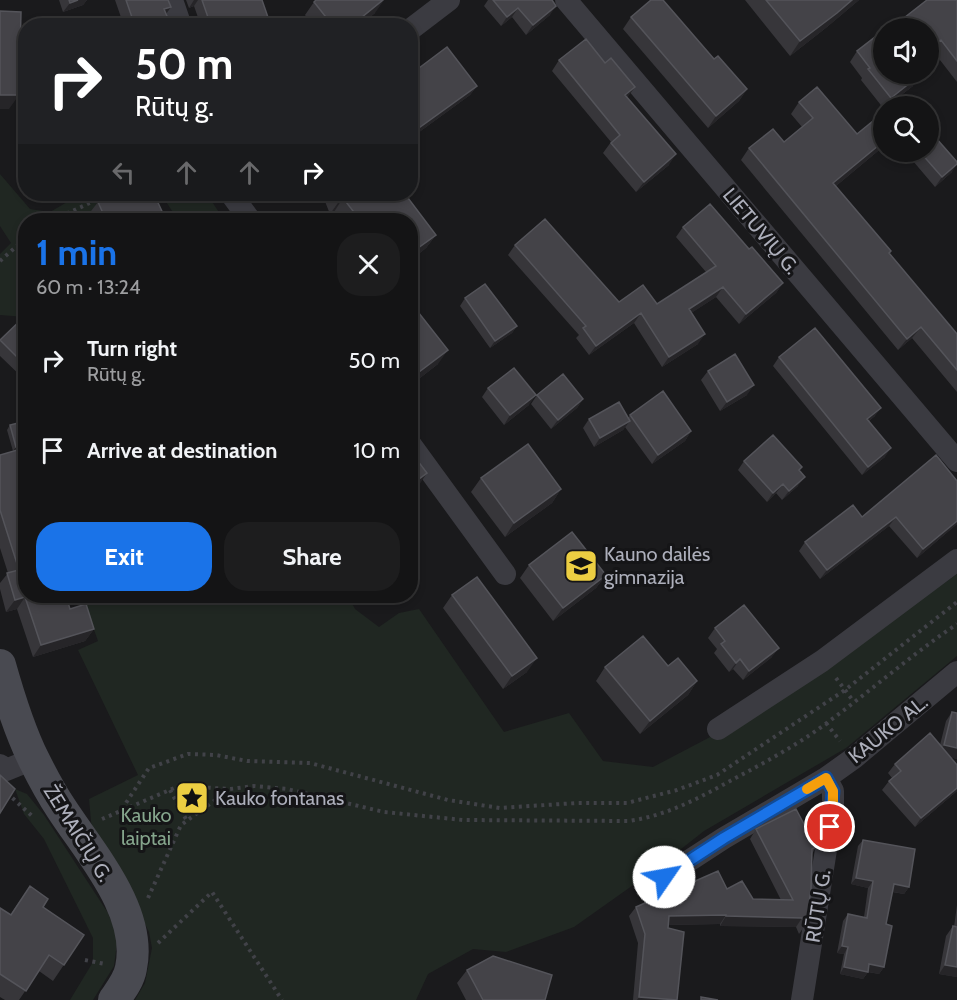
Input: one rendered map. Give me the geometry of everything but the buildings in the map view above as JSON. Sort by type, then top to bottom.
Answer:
[{"type":"street","points":[[172,0],[178,18]]},
{"type":"street","points":[[418,24],[449,0]]},
{"type":"street","name":"LIETUVIŲ G.","points":[[566,0],[957,461]]},
{"type":"street","points":[[418,455],[505,574]]},
{"type":"street","points":[[718,729],[822,661],[957,560]]},
{"type":"street","name":"ŽEMAIČIŲ G.","points":[[0,665],[13,709],[33,759],[60,807],[108,880],[127,914],[133,956],[129,975],[114,1000]]},
{"type":"street","name":"KAUKO AL.","points":[[664,877],[724,838],[826,778],[854,758],[957,672]]},
{"type":"street","points":[[0,765],[6,770],[33,759]]},
{"type":"street","name":"RŪTŲ G.","points":[[802,1000],[833,806],[833,791],[826,778]]},
{"type":"path","points":[[68,213],[94,201]]},
{"type":"path","points":[[0,261],[18,245]]},
{"type":"path","points":[[121,811],[149,768],[188,754],[216,755],[247,761],[310,763],[448,800],[500,808],[577,803],[627,803],[677,790],[717,775],[845,690],[957,602]]},
{"type":"path","points":[[93,823],[179,786],[230,789],[254,786],[286,789],[384,812],[463,820],[628,821],[648,819],[686,805],[816,731],[910,657],[957,624]]},
{"type":"path","points":[[822,661],[854,702]]},
{"type":"path","points":[[127,914],[145,905],[181,825],[230,789]]},
{"type":"path","points":[[170,790],[187,821]]},
{"type":"path","points":[[154,947],[212,892],[282,1000]]},
{"type":"path","points":[[85,960],[93,962]]},
{"type":"green space","points":[[0,174],[18,195],[18,201],[23,201],[30,209],[50,212],[69,201],[109,201],[88,213],[18,213],[18,316],[0,315],[0,254],[11,243],[0,226]]},
{"type":"green space","points":[[166,201],[212,201],[219,213],[173,213]]},
{"type":"green space","name":"Kauko laiptai","points":[[957,574],[957,656],[846,748],[704,831],[653,871],[574,927],[506,952],[473,949],[428,974],[416,1000],[135,1000],[145,983],[152,948],[149,932],[130,894],[92,832],[89,799],[138,775],[78,650],[98,641],[84,603],[352,603],[355,609],[379,627],[399,613],[419,609],[504,732],[569,713],[603,761],[653,767],[777,702]]},
{"type":"green space","points":[[15,789],[27,794],[44,815],[108,913],[115,931],[117,943],[114,966],[93,1000],[70,1000],[93,962],[93,938],[44,839],[24,814]]},
{"type":"slow traffic","points":[[807,789],[826,778],[833,791],[833,803]]},
{"type":"place","name":"Kauno dailės gimnazija","points":[[581,566]]},
{"type":"place","name":"Kauko fontanas","points":[[192,798]]},
{"type":"route","points":[[664,877],[724,838],[826,778],[833,791],[830,827]]}]
